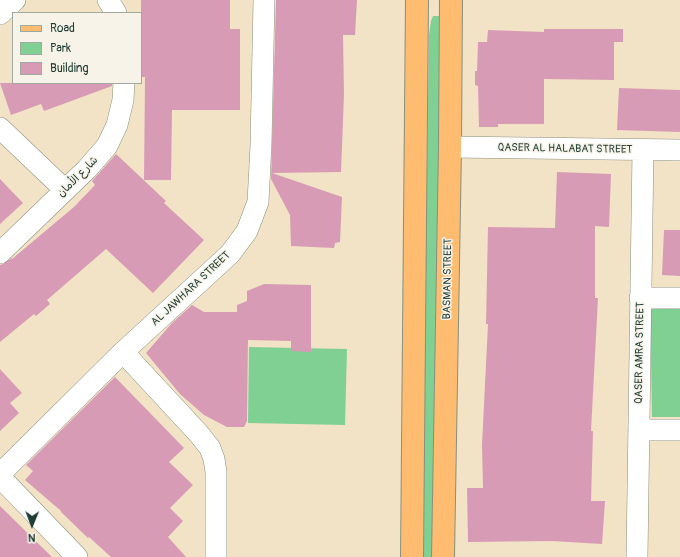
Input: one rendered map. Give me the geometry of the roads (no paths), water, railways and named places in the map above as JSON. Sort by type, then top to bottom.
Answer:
[{"type":"main road","points":[[412,557],[417,0]]},
{"type":"main road","name":"BASMAN STREET","points":[[443,557],[451,0]]},
{"type":"street","points":[[0,14],[15,0]]},
{"type":"street","points":[[108,0],[115,12]]},
{"type":"street","name":"AL JAWHARA STREET","points":[[0,474],[123,352],[230,254],[247,231],[258,202],[261,145],[264,0]]},
{"type":"street","name":"شارع الأمان","points":[[0,253],[87,169],[107,146],[118,119],[123,100],[124,84]]},
{"type":"street","points":[[0,128],[65,190]]},
{"type":"street","name":"QASER AL HALABAT STREET","points":[[450,147],[680,150]]},
{"type":"street","name":"QASER AMRA STREET","points":[[637,557],[643,150]]},
{"type":"street","points":[[640,298],[680,298]]},
{"type":"street","points":[[123,352],[199,434],[210,448],[214,459],[216,472],[216,557]]},
{"type":"street","points":[[639,430],[680,430]]},
{"type":"street","points":[[0,477],[77,557]]}]
